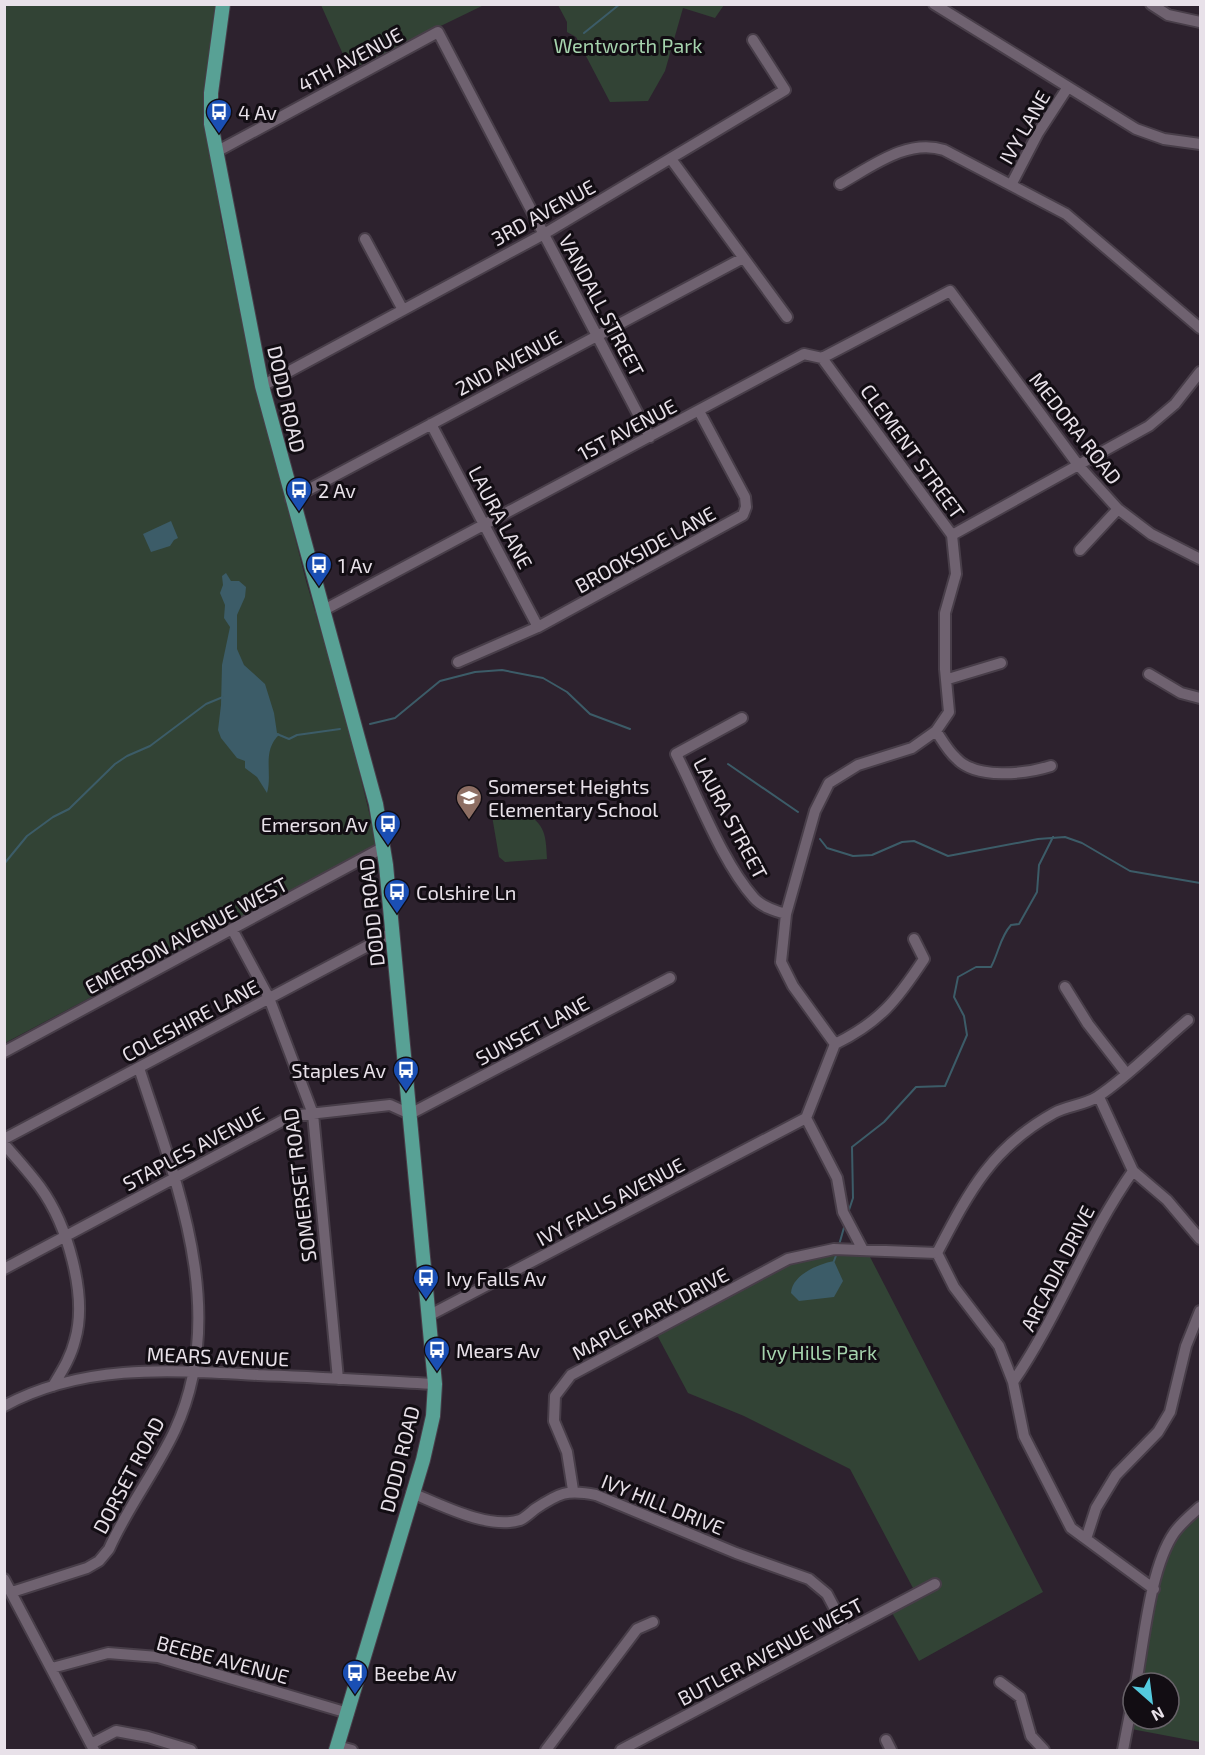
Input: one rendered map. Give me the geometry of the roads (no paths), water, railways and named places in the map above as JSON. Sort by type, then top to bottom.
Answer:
[{"type":"main road","name":"DODD ROAD","points":[[224,4],[212,93],[211,124],[262,386],[291,499],[374,794],[384,847],[435,1384],[433,1416],[337,1748]]},
{"type":"street","points":[[934,4],[1136,129],[1164,139],[1200,144]]},
{"type":"street","points":[[1151,4],[1168,15],[1200,22]]},
{"type":"street","name":"4TH AVENUE","points":[[216,152],[438,32]]},
{"type":"street","name":"VANDALL STREET","points":[[438,32],[650,437]]},
{"type":"street","name":"3RD AVENUE","points":[[262,386],[544,234],[785,90],[753,40]]},
{"type":"street","name":"IVY LANE","points":[[1011,185],[1038,133],[1068,87]]},
{"type":"street","points":[[840,184],[906,150],[931,147],[950,153],[1066,214],[1200,328]]},
{"type":"street","points":[[671,159],[787,317]]},
{"type":"street","points":[[365,239],[403,310]]},
{"type":"street","name":"2ND AVENUE","points":[[291,499],[743,258]]},
{"type":"street","name":"1ST AVENUE","points":[[322,611],[804,354],[822,358],[950,291]]},
{"type":"street","name":"MEDORA ROAD","points":[[950,291],[1079,466],[1118,509],[1151,534],[1200,559]]},
{"type":"street","name":"CLEMENT STREET","points":[[822,358],[952,534],[956,574],[945,613],[945,669],[948,679],[949,712],[936,731]]},
{"type":"street","points":[[952,534],[1149,426],[1175,404],[1199,378]]},
{"type":"street","name":"BROOKSIDE LANE","points":[[458,662],[538,627],[743,516],[746,507],[745,497],[699,411]]},
{"type":"street","name":"LAURA LANE","points":[[431,424],[538,627]]},
{"type":"street","points":[[1080,550],[1118,509]]},
{"type":"street","points":[[948,679],[1001,663]]},
{"type":"street","points":[[1149,674],[1181,693],[1200,698]]},
{"type":"street","name":"LAURA STREET","points":[[742,718],[676,754],[729,860],[754,899],[771,910],[786,914]]},
{"type":"street","points":[[835,1044],[793,986],[781,962],[786,914],[815,811],[829,783],[858,765],[912,748],[936,731],[956,760],[978,771],[1034,772],[1052,766]]},
{"type":"street","name":"EMERSON AVENUE WEST","points":[[4,1052],[233,931],[384,847]]},
{"type":"street","name":"SOMERSET ROAD","points":[[233,931],[269,998],[313,1114],[338,1378]]},
{"type":"street","name":"COLESHIRE LANE","points":[[4,1139],[392,933]]},
{"type":"street","points":[[863,1250],[843,1212],[837,1178],[806,1118],[835,1044],[883,1015],[905,988],[924,959],[914,939]]},
{"type":"street","name":"SUNSET LANE","points":[[410,1114],[670,978]]},
{"type":"street","points":[[1065,987],[1088,1024],[1126,1073]]},
{"type":"street","points":[[1154,1589],[1071,1528],[1024,1436],[1013,1382],[999,1346],[954,1287],[937,1253],[965,1199],[991,1162],[1021,1133],[1057,1112],[1096,1098],[1188,1020]]},
{"type":"street","name":"DORSET ROAD","points":[[12,1592],[87,1568],[99,1561],[109,1550],[175,1429],[194,1371],[200,1311],[193,1253],[175,1178],[139,1068]]},
{"type":"street","points":[[1096,1098],[1099,1097],[1133,1171],[1167,1200],[1200,1239]]},
{"type":"street","name":"STAPLES AVENUE","points":[[4,1269],[291,1116],[390,1106],[410,1114]]},
{"type":"street","name":"IVY FALLS AVENUE","points":[[430,1316],[806,1118]]},
{"type":"street","points":[[4,1144],[41,1188],[65,1237],[78,1287],[80,1315],[76,1339],[67,1363],[53,1386]]},
{"type":"street","name":"ARCADIA DRIVE","points":[[1013,1382],[1038,1345],[1075,1267],[1108,1206],[1133,1171]]},
{"type":"street","name":"MAPLE PARK DRIVE","points":[[573,1490],[567,1452],[554,1421],[555,1396],[571,1375],[788,1259],[834,1249],[937,1253]]},
{"type":"street","points":[[1086,1539],[1096,1508],[1116,1475],[1158,1432],[1170,1412],[1186,1346],[1200,1311]]},
{"type":"street","name":"MEARS AVENUE","points":[[4,1406],[53,1386],[106,1373],[163,1370],[435,1384]]},
{"type":"street","name":"IVY HILL DRIVE","points":[[412,1493],[462,1514],[503,1522],[521,1519],[554,1496],[573,1490],[596,1495],[736,1553],[809,1579],[826,1594],[846,1630]]},
{"type":"street","points":[[1138,1671],[1154,1589],[1165,1548],[1179,1527],[1200,1507]]},
{"type":"street","points":[[4,1579],[93,1747],[116,1731],[148,1737],[190,1750]]},
{"type":"street","name":"BUTLER AVENUE WEST","points":[[621,1750],[633,1748],[846,1630],[935,1584]]},
{"type":"street","points":[[546,1750],[637,1629],[653,1622]]},
{"type":"street","name":"BEEBE AVENUE","points":[[52,1668],[108,1653],[158,1657],[348,1713]]},
{"type":"street","points":[[1000,1682],[1020,1697],[1031,1736],[1044,1750]]},
{"type":"street","points":[[1123,1750],[1127,1731]]},
{"type":"street","points":[[337,1748],[352,1750]]},
{"type":"water","points":[[171,521],[178,538],[170,546],[151,552],[143,534]]},
{"type":"water","points":[[226,573],[231,581],[239,581],[246,587],[245,597],[237,615],[237,649],[244,665],[265,684],[274,713],[277,733],[280,734],[274,741],[269,755],[267,793],[257,777],[245,768],[245,761],[237,758],[221,738],[218,730],[222,665],[230,627],[224,618],[225,605],[220,593],[223,585],[222,576]]},
{"type":"water","points":[[834,1261],[843,1281],[834,1297],[799,1301],[791,1293],[796,1281],[807,1271]]},
{"type":"waterway","points":[[584,33],[620,4]]},
{"type":"waterway","points":[[370,724],[395,718],[440,681],[475,672],[502,670],[543,678],[567,692],[590,714],[630,729]]},
{"type":"waterway","points":[[4,864],[27,836],[53,817],[69,809],[115,764],[150,746],[206,704],[223,697]]},
{"type":"waterway","points":[[277,734],[289,739],[297,735],[340,729]]},
{"type":"waterway","points":[[728,764],[798,812]]},
{"type":"waterway","points":[[848,1213],[853,1198],[852,1147],[884,1122],[916,1087],[945,1086],[967,1035],[964,1016],[954,997],[958,977],[976,967],[991,967],[1007,930],[1011,925],[1019,924],[1037,892],[1039,865],[1053,837]]},
{"type":"waterway","points":[[820,839],[827,848],[853,856],[872,855],[902,842],[914,841],[948,856],[1038,839],[1065,837],[1082,843],[1130,871],[1200,883]]},
{"type":"waterway","points":[[839,1245],[845,1224]]},
{"type":"waterway","points":[[834,1261],[837,1253]]},
{"type":"place","name":"4 Av","points":[[219,135]]},
{"type":"place","name":"2 Av","points":[[299,513]]},
{"type":"place","name":"1 Av","points":[[319,588]]},
{"type":"place","name":"Somerset Heights Elementary School","points":[[469,821]]},
{"type":"place","name":"Emerson Av","points":[[388,847]]},
{"type":"place","name":"Colshire Ln","points":[[397,915]]},
{"type":"place","name":"Staples Av","points":[[406,1093]]},
{"type":"place","name":"Ivy Falls Av","points":[[426,1301]]},
{"type":"place","name":"Mears Av","points":[[437,1373]]},
{"type":"place","name":"Beebe Av","points":[[355,1696]]},
{"type":"park label","name":"Wentworth Park","points":[[628,45]]},
{"type":"park label","name":"Ivy Hills Park","points":[[819,1352]]}]
